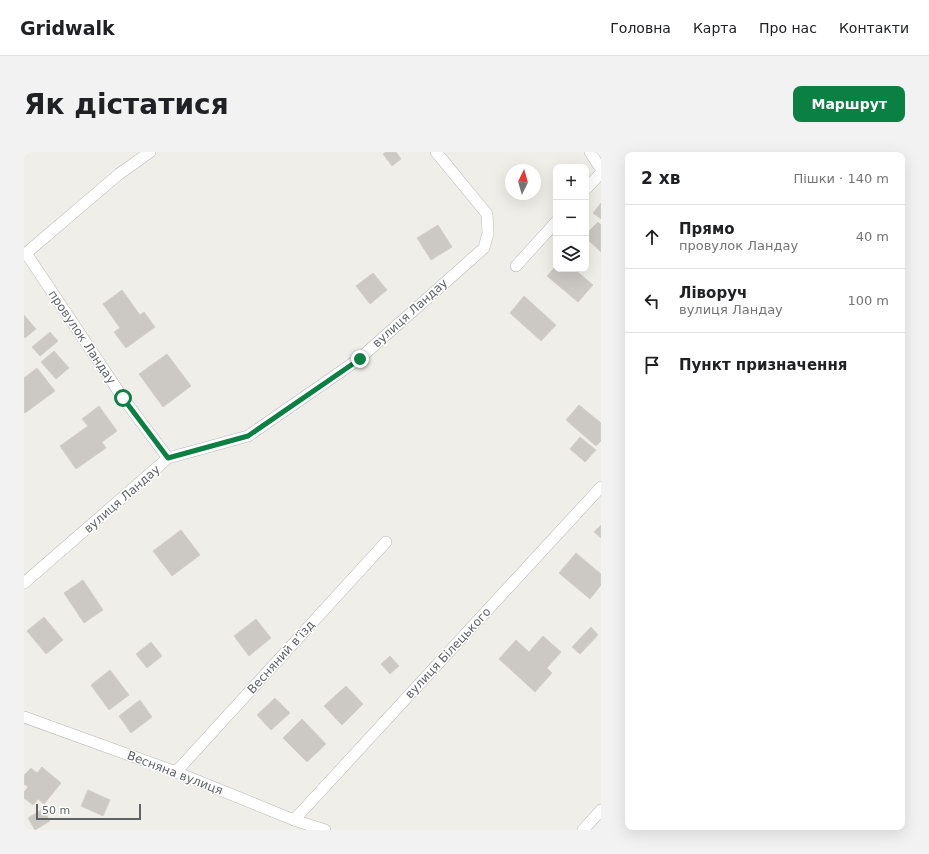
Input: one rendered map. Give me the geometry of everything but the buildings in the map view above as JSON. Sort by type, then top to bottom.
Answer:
[{"type":"street","points":[[25,254],[119,174],[150,152]]},
{"type":"street","name":"вулиця Ландау","points":[[24,583],[168,458],[248,436],[360,359],[484,248],[488,233],[487,214],[436,152]]},
{"type":"street","points":[[590,152],[601,169]]},
{"type":"street","points":[[589,186],[601,173]]},
{"type":"street","points":[[516,266],[553,225]]},
{"type":"street","name":"провулок Ландау","points":[[25,254],[123,398],[168,458]]},
{"type":"street","name":"вулиця Білецького","points":[[294,820],[601,487]]},
{"type":"street","name":"Весняний вʼїзд","points":[[176,772],[386,542]]},
{"type":"street","name":"Весняна вулиця","points":[[24,717],[176,772],[294,820],[325,830]]},
{"type":"street","points":[[583,830],[601,810]]},
{"type":"route","points":[[123,398],[168,458],[248,436],[360,359]]}]
